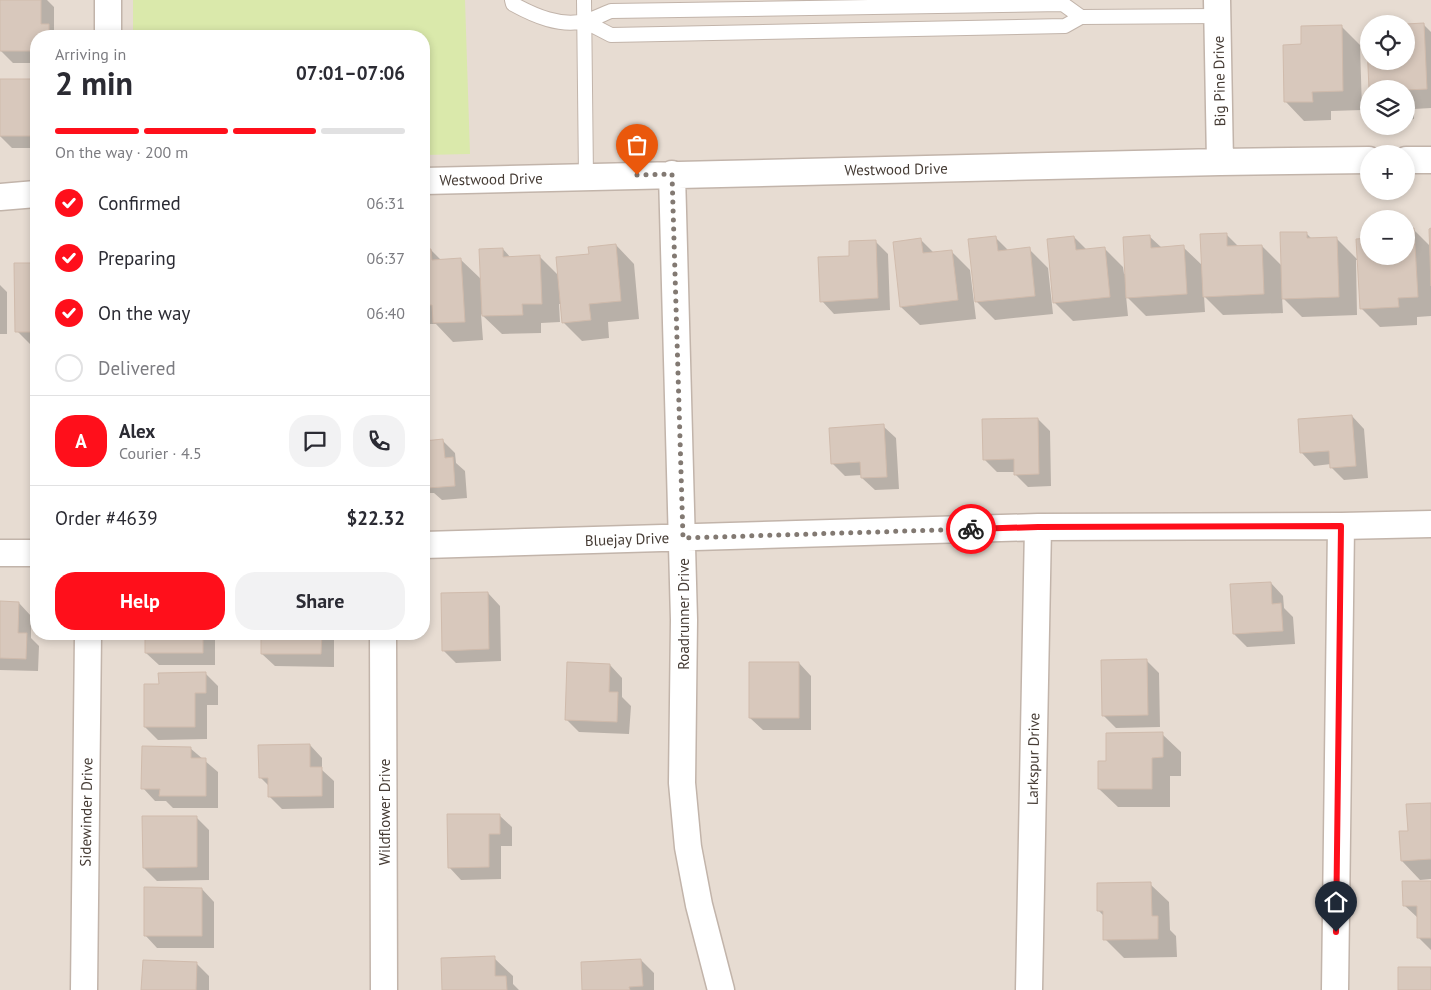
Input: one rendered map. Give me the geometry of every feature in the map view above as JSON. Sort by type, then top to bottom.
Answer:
[{"type":"street","points":[[108,0],[108,30]]},
{"type":"street","name":"Big Pine Drive","points":[[1218,8],[1220,162]]},
{"type":"street","name":"Westwood Drive","points":[[430,181],[1360,160]]},
{"type":"street","points":[[1415,160],[1431,160]]},
{"type":"street","name":"Roadrunner Drive","points":[[672,174],[683,538],[682,783],[688,848],[699,905],[715,960],[721,990]]},
{"type":"street","points":[[0,197],[30,194]]},
{"type":"street","name":"Bluejay Drive","points":[[430,545],[1038,527],[1431,524]]},
{"type":"street","points":[[1335,990],[1341,526]]},
{"type":"street","name":"Larkspur Drive","points":[[1029,990],[1038,527]]},
{"type":"street","points":[[0,554],[30,553]]},
{"type":"street","name":"Sidewinder Drive","points":[[84,990],[88,640]]},
{"type":"street","name":"Wildflower Drive","points":[[383,640],[384,990]]},
{"type":"lane","points":[[512,0],[513,4],[533,16],[559,22],[584,21],[611,11],[1063,4],[1081,17]]},
{"type":"lane","points":[[584,0],[586,177]]},
{"type":"lane","points":[[584,21],[611,35],[1065,26],[1081,17],[1218,8]]},
{"type":"shaded area","points":[[0,0],[1431,0],[1431,990],[0,990]]},
{"type":"green space","points":[[133,0],[465,0],[470,154],[430,155],[430,30],[133,30]]},
{"type":"building","points":[[0,0],[41,0],[41,24],[49,24],[49,30],[30,30],[30,51],[0,51]]},
{"type":"building","points":[[1424,23],[1427,89],[1415,90],[1415,80],[1369,80],[1368,70],[1415,70],[1415,24]]},
{"type":"building","points":[[1342,25],[1343,91],[1312,92],[1313,102],[1284,102],[1283,45],[1301,44],[1301,26]]},
{"type":"building","points":[[0,79],[30,79],[30,136],[0,136]]},
{"type":"building","points":[[1431,228],[1431,286],[1429,229]]},
{"type":"building","points":[[1280,232],[1307,232],[1307,238],[1337,237],[1339,297],[1282,299]]},
{"type":"building","points":[[1227,233],[1227,246],[1262,245],[1264,294],[1203,297],[1200,234]]},
{"type":"building","points":[[1150,235],[1151,248],[1184,245],[1187,294],[1126,298],[1123,237]]},
{"type":"building","points":[[996,236],[998,251],[1030,247],[1035,296],[975,302],[968,239]]},
{"type":"building","points":[[1074,236],[1076,250],[1105,247],[1110,297],[1053,303],[1047,239]]},
{"type":"building","points":[[921,238],[923,253],[952,250],[958,300],[900,307],[893,242]]},
{"type":"building","points":[[1356,239],[1360,239],[1360,265],[1415,265],[1415,245],[1418,297],[1398,298],[1399,307],[1360,309]]},
{"type":"building","points":[[876,240],[878,298],[820,302],[818,257],[849,256],[849,241]]},
{"type":"building","points":[[616,244],[621,301],[589,304],[591,320],[562,323],[556,257],[589,254],[588,247]]},
{"type":"building","points":[[503,248],[503,257],[540,255],[542,304],[522,304],[523,315],[482,316],[479,249]]},
{"type":"building","points":[[430,249],[432,260],[461,258],[465,322],[433,323],[432,305],[430,305]]},
{"type":"building","points":[[14,263],[30,263],[30,332],[15,332]]},
{"type":"building","points":[[1352,415],[1356,466],[1330,468],[1329,451],[1300,453],[1298,419]]},
{"type":"building","points":[[1038,418],[1039,474],[1014,475],[1014,459],[983,460],[982,419]]},
{"type":"building","points":[[884,424],[887,477],[861,478],[860,462],[831,464],[829,428]]},
{"type":"building","points":[[443,439],[445,458],[453,457],[455,486],[430,488],[430,440]]},
{"type":"building","points":[[1271,582],[1272,604],[1281,603],[1283,631],[1233,634],[1230,584]]},
{"type":"building","points":[[488,592],[489,649],[442,651],[441,593]]},
{"type":"building","points":[[0,601],[19,602],[18,633],[27,633],[26,659],[0,658]]},
{"type":"building","points":[[145,640],[203,640],[203,653],[145,653]]},
{"type":"building","points":[[261,640],[322,640],[321,654],[261,654]]},
{"type":"building","points":[[1147,659],[1148,715],[1102,716],[1101,660]]},
{"type":"building","points":[[567,662],[610,664],[609,692],[618,692],[617,722],[565,720]]},
{"type":"building","points":[[749,662],[799,662],[799,718],[749,718]]},
{"type":"building","points":[[206,672],[206,693],[195,693],[195,727],[144,727],[144,684],[159,684],[158,673]]},
{"type":"building","points":[[1163,732],[1163,757],[1152,758],[1152,789],[1098,789],[1098,761],[1106,761],[1106,733]]},
{"type":"building","points":[[310,744],[310,767],[322,767],[322,796],[268,797],[268,778],[259,778],[258,745]]},
{"type":"building","points":[[142,746],[191,747],[191,758],[206,758],[206,796],[159,796],[160,789],[141,789]]},
{"type":"building","points":[[1431,803],[1431,859],[1401,861],[1399,831],[1408,831],[1406,804]]},
{"type":"building","points":[[447,814],[500,814],[500,834],[489,834],[489,867],[448,868]]},
{"type":"building","points":[[142,816],[197,816],[197,867],[143,868]]},
{"type":"building","points":[[1402,881],[1431,881],[1431,938],[1417,938],[1417,906],[1403,906]]},
{"type":"building","points":[[1151,882],[1152,916],[1158,916],[1158,939],[1103,940],[1103,911],[1097,911],[1097,883]]},
{"type":"building","points":[[144,887],[202,888],[202,936],[144,936]]},
{"type":"building","points":[[495,956],[495,976],[506,976],[507,990],[442,990],[441,958]]},
{"type":"building","points":[[641,959],[643,986],[629,987],[630,990],[582,990],[581,962]]},
{"type":"building","points":[[143,960],[197,962],[196,990],[141,990]]},
{"type":"building","points":[[1398,967],[1431,967],[1431,990],[1398,990]]},
{"type":"way so far","points":[[637,175],[672,174],[683,538],[971,529]]},
{"type":"route","points":[[971,529],[1341,526],[1336,932]]}]
